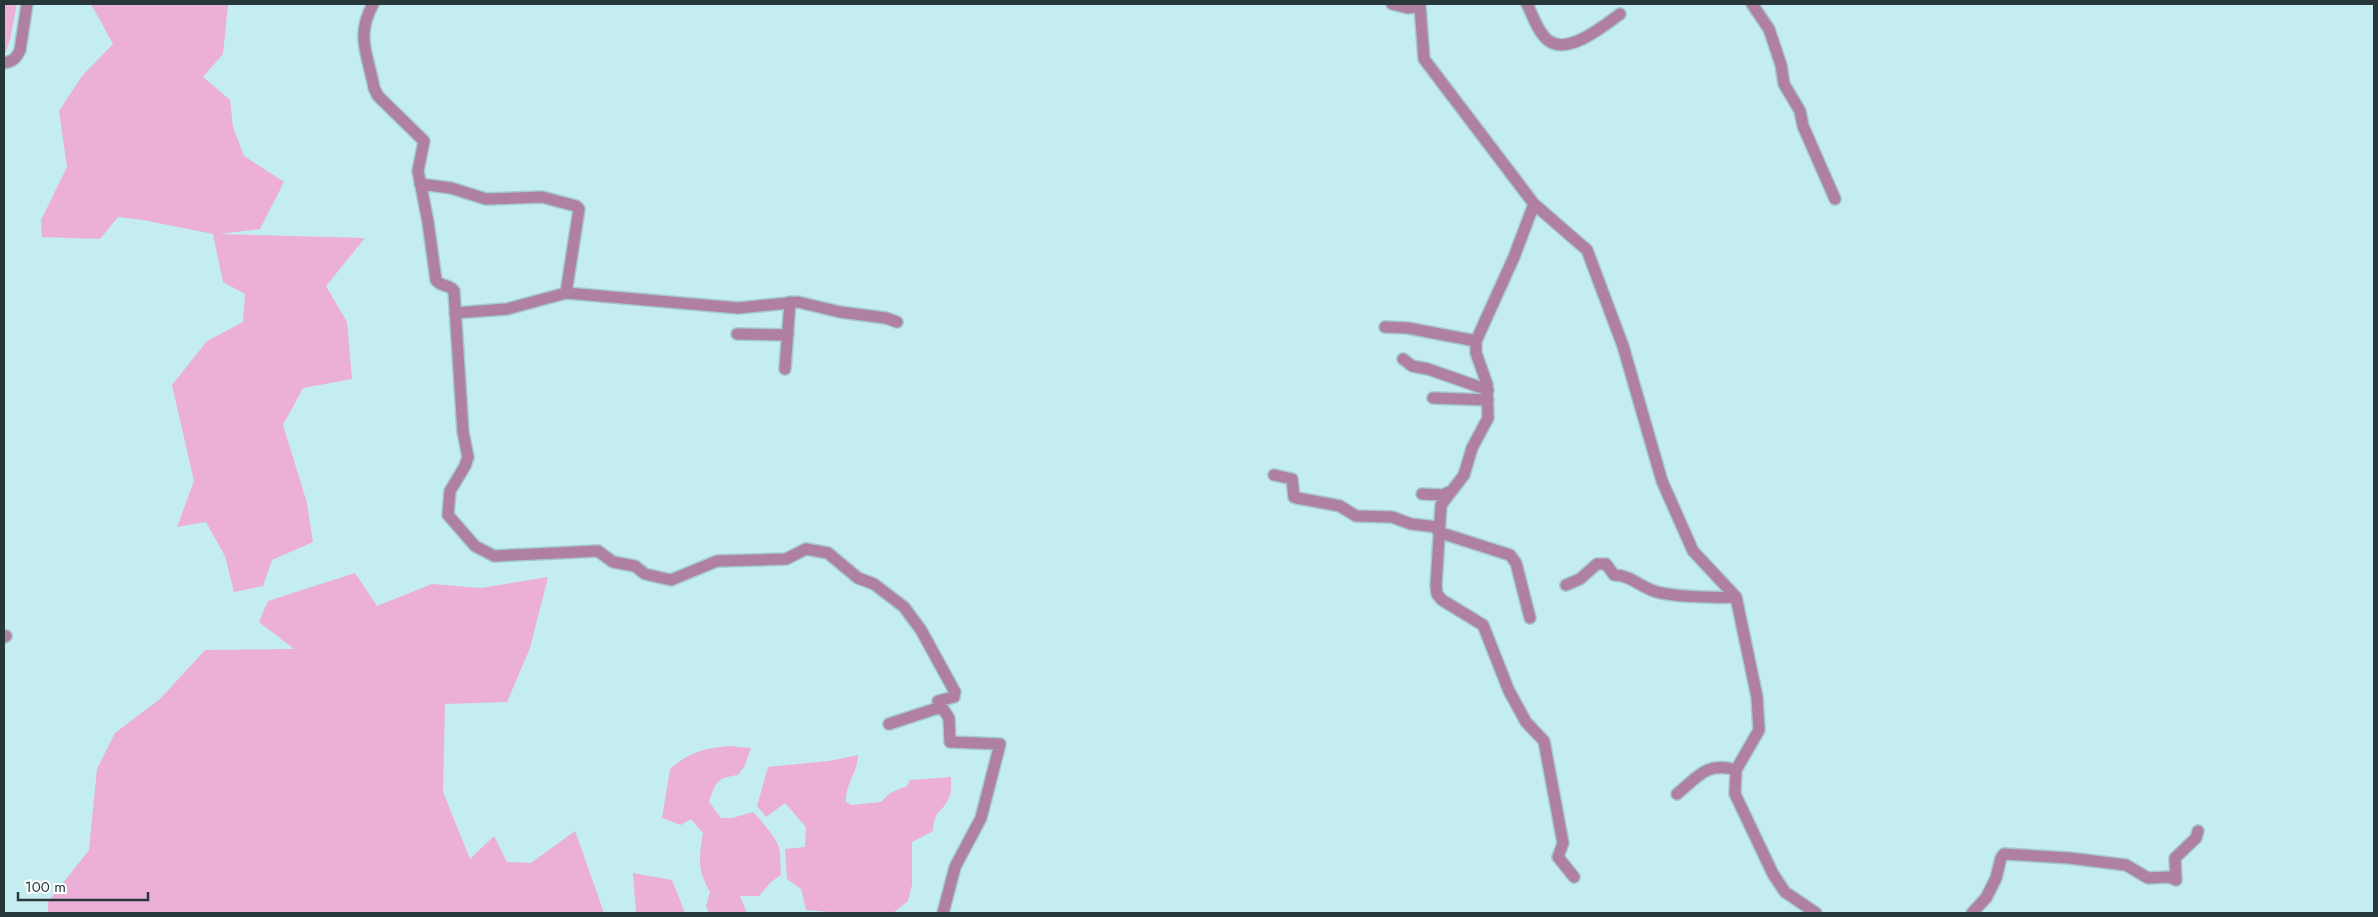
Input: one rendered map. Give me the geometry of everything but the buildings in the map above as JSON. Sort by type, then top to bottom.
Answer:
[{"type":"street","points":[[4,63],[11,62],[17,57],[20,50],[27,4]]},
{"type":"street","points":[[373,4],[366,17],[362,37],[374,88],[378,96],[424,141],[425,147],[418,168],[436,280],[439,284],[453,288],[462,432],[468,457],[465,466],[450,491],[448,515],[475,546],[494,556],[598,550],[613,562],[635,566],[645,574],[671,580],[717,561],[786,559],[806,549],[828,553],[858,578],[874,584],[904,607],[921,630],[955,692],[954,697],[938,701],[949,718],[950,742],[998,743],[1000,747],[981,818],[955,868],[943,913]]},
{"type":"street","points":[[1392,4],[1408,8],[1419,5],[1424,60],[1534,204],[1587,250],[1623,346],[1662,481],[1693,551],[1736,597],[1758,697],[1759,730],[1736,770],[1735,794],[1773,874],[1785,892],[1816,913]]},
{"type":"street","points":[[1527,4],[1538,28],[1547,40],[1554,43],[1572,42],[1588,37],[1620,14]]},
{"type":"street","points":[[1752,4],[1769,29],[1781,65],[1784,84],[1800,111],[1803,126],[1835,199]]},
{"type":"street","points":[[420,184],[451,188],[486,199],[542,198],[578,208],[566,292]]},
{"type":"street","points":[[1534,204],[1514,257],[1476,341],[1476,353],[1484,371],[1488,395],[1488,418],[1472,448],[1464,475],[1449,492],[1441,505],[1438,530],[1437,594],[1442,600],[1483,625],[1509,692],[1526,722],[1544,741],[1562,840],[1558,857],[1574,877]]},
{"type":"street","points":[[456,313],[507,309],[566,292],[738,308],[790,302],[804,303],[840,312],[886,318],[897,322]]},
{"type":"street","points":[[786,369],[790,302]]},
{"type":"street","points":[[1385,328],[1408,328],[1476,341]]},
{"type":"street","points":[[737,334],[788,334]]},
{"type":"street","points":[[1403,359],[1412,366],[1428,369],[1488,395]]},
{"type":"street","points":[[1433,398],[1488,395]]},
{"type":"street","points":[[1274,475],[1292,479],[1294,497],[1340,506],[1356,516],[1389,517],[1438,530],[1510,555],[1516,564],[1530,618]]},
{"type":"street","points":[[1422,494],[1443,496],[1449,492]]},
{"type":"street","points":[[1566,585],[1580,579],[1597,564],[1606,564],[1614,575],[1626,576],[1658,592],[1721,598],[1736,597]]},
{"type":"street","points":[[889,724],[941,707]]},
{"type":"street","points":[[1677,794],[1699,774],[1713,768],[1725,767],[1736,770]]},
{"type":"street","points":[[1972,913],[1986,898],[1996,878],[2000,858],[2004,854],[2126,865],[2148,878],[2169,877],[2176,880],[2175,858],[2196,838],[2198,831]]},
{"type":"shaded area","points":[[4,4],[17,4],[10,40],[4,56]]},
{"type":"shaded area","points":[[91,4],[228,4],[223,54],[203,77],[230,100],[233,127],[244,156],[284,182],[260,229],[219,234],[365,238],[326,286],[347,322],[352,379],[303,388],[283,425],[307,503],[313,542],[272,560],[263,586],[234,592],[225,556],[206,522],[177,527],[194,481],[172,385],[207,341],[243,322],[245,294],[223,282],[213,234],[118,217],[100,239],[42,237],[41,220],[67,167],[59,111],[82,76],[113,44]]},
{"type":"shaded area","points":[[355,573],[377,606],[432,584],[481,588],[548,577],[530,648],[507,702],[445,704],[443,792],[470,859],[494,836],[507,862],[531,863],[575,831],[604,913],[48,913],[48,902],[89,850],[97,769],[115,733],[160,699],[205,650],[294,649],[259,622],[268,601]]},
{"type":"shaded area","points":[[731,746],[751,748],[745,765],[738,775],[718,782],[715,785],[709,802],[721,818],[732,818],[753,812],[756,815],[778,844],[781,875],[771,882],[759,896],[740,896],[747,913],[709,913],[706,906],[710,892],[703,877],[700,863],[703,833],[691,819],[681,825],[662,818],[670,769],[698,752]]},
{"type":"shaded area","points":[[858,755],[846,796],[846,802],[852,805],[881,802],[890,793],[907,786],[910,780],[951,777],[949,797],[936,816],[933,831],[912,842],[912,885],[908,901],[893,913],[842,913],[806,910],[801,889],[787,879],[785,849],[805,847],[806,827],[785,803],[766,817],[757,806],[768,767],[829,761]]},
{"type":"shaded area","points":[[633,873],[672,880],[685,913],[636,913]]}]
